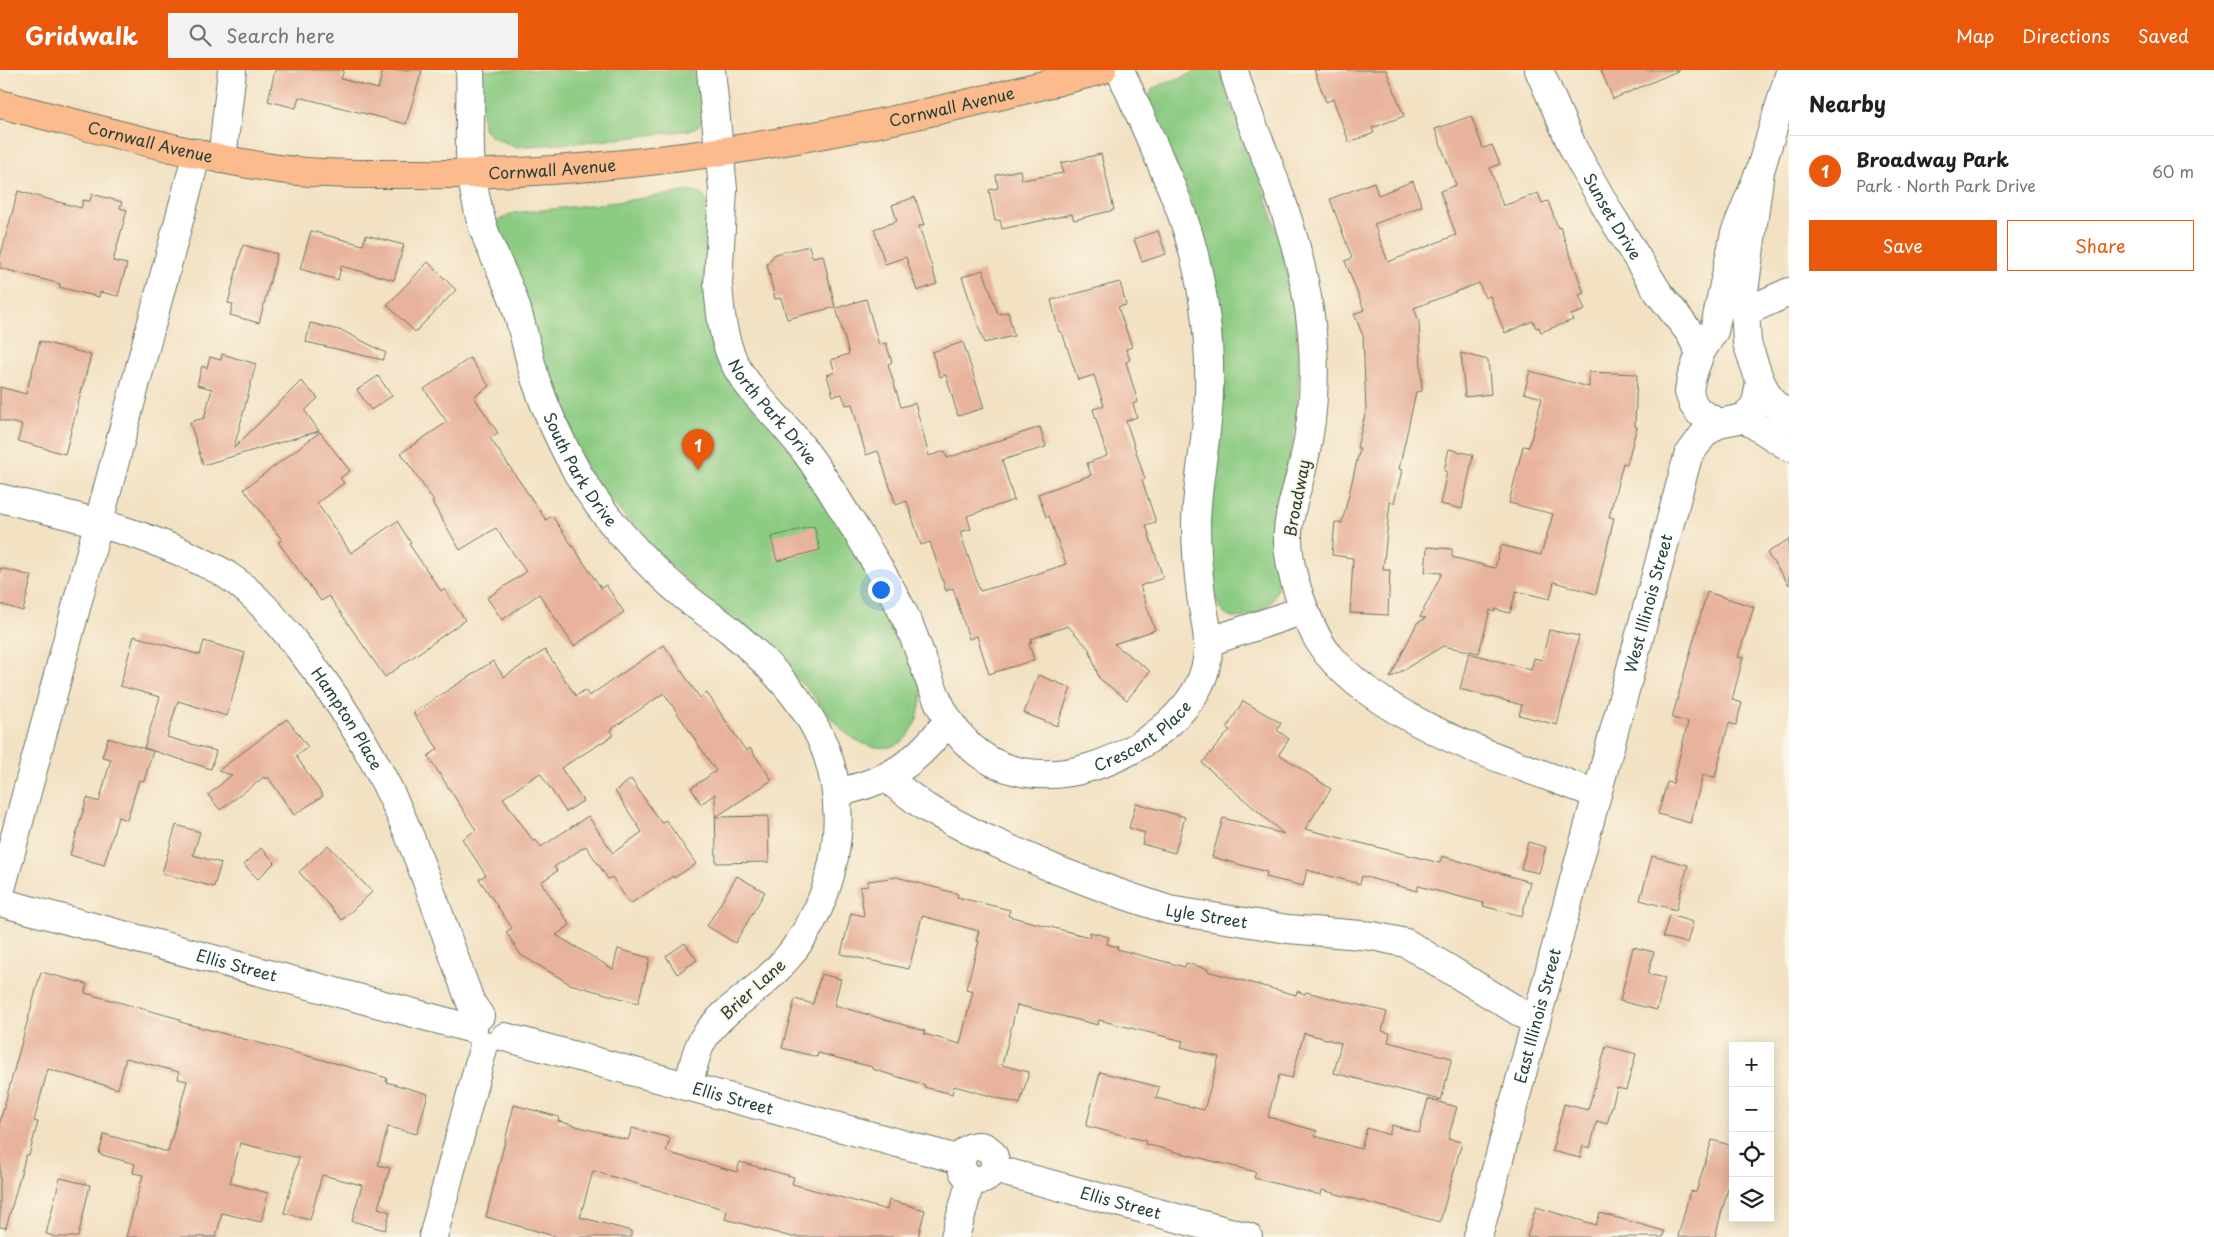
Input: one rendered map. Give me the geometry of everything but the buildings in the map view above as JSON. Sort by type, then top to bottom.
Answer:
[{"type":"main road","name":"Cornwall Avenue","points":[[0,104],[209,156],[281,169],[319,173],[472,175],[573,170],[720,151],[898,120],[990,100],[1102,70]]},
{"type":"street","points":[[0,893],[99,523],[209,156],[232,70]]},
{"type":"street","name":"South Park Drive","points":[[470,70],[472,175],[483,227],[513,300],[539,388],[578,473],[597,503],[647,560],[684,596],[760,656],[784,682],[808,712],[823,741],[830,760],[836,793]]},
{"type":"street","name":"North Park Drive","points":[[711,70],[720,151],[723,211],[718,284],[721,316],[730,351],[736,366],[745,380],[806,453],[892,590],[913,634],[948,721]]},
{"type":"street","points":[[1120,70],[1179,207],[1188,234],[1202,299],[1209,393],[1196,525],[1200,590],[1208,642],[1304,610]]},
{"type":"street","name":"Broadway","points":[[1234,70],[1275,181],[1301,265],[1311,326],[1313,368],[1308,436],[1288,531],[1289,556],[1294,580],[1304,610],[1315,634],[1326,651],[1344,671],[1375,697],[1427,726],[1474,747],[1596,794]]},
{"type":"street","name":"Sunset Drive","points":[[1539,70],[1574,150],[1608,212],[1658,292],[1687,327],[1700,353]]},
{"type":"street","points":[[1789,75],[1760,170],[1735,232],[1734,283],[1745,312],[1747,343],[1760,381],[1771,400],[1789,417]]},
{"type":"street","points":[[1734,283],[1714,330],[1694,367],[1689,392],[1692,404],[1699,412],[1732,421],[1789,447]]},
{"type":"street","points":[[1745,312],[1789,292]]},
{"type":"street","name":"West Illinois Street","points":[[1596,794],[1688,456],[1704,434],[1753,409],[1760,381]]},
{"type":"street","name":"Hampton Place","points":[[0,498],[99,523],[183,553],[228,575],[267,611],[316,669],[376,765],[401,815],[423,869],[471,1003],[486,1032]]},
{"type":"street","name":"Crescent Place","points":[[948,721],[972,749],[1001,766],[1035,774],[1054,775],[1076,772],[1127,754],[1145,743],[1166,726],[1195,690],[1204,670],[1208,642]]},
{"type":"street","points":[[836,793],[868,785],[886,778],[919,755],[948,721]]},
{"type":"street","name":"Lyle Street","points":[[886,778],[925,807],[976,834],[1057,870],[1169,910],[1288,929],[1373,936],[1406,942],[1536,1022]]},
{"type":"street","name":"Brier Lane","points":[[688,1087],[703,1038],[736,1004],[782,965],[808,928],[819,907],[828,884],[834,855],[836,793]]},
{"type":"street","name":"East Illinois Street","points":[[1478,1237],[1596,794]]},
{"type":"street","name":"Ellis Street","points":[[0,902],[688,1087],[975,1169],[1248,1237]]},
{"type":"street","points":[[433,1237],[486,1032]]},
{"type":"street","points":[[955,1237],[975,1169]]},
{"type":"green space","points":[[479,70],[703,70],[704,119],[696,128],[691,130],[600,141],[514,147],[490,136],[483,127]]},
{"type":"green space","points":[[1200,70],[1220,70],[1228,99],[1255,166],[1278,235],[1287,271],[1294,306],[1297,342],[1298,387],[1295,429],[1274,527],[1274,546],[1278,574],[1277,588],[1271,602],[1265,608],[1250,615],[1237,618],[1227,615],[1220,608],[1211,575],[1198,221],[1189,194],[1149,102],[1153,88]]},
{"type":"green space","points":[[692,191],[698,192],[703,196],[708,207],[709,301],[773,427],[867,559],[922,688],[916,722],[904,740],[895,745],[884,748],[871,746],[850,736],[833,720],[802,684],[712,604],[646,541],[598,485],[584,464],[564,423],[494,223],[513,213],[609,203]]},
{"type":"place","name":"Broadway Park","points":[[698,470]]}]
